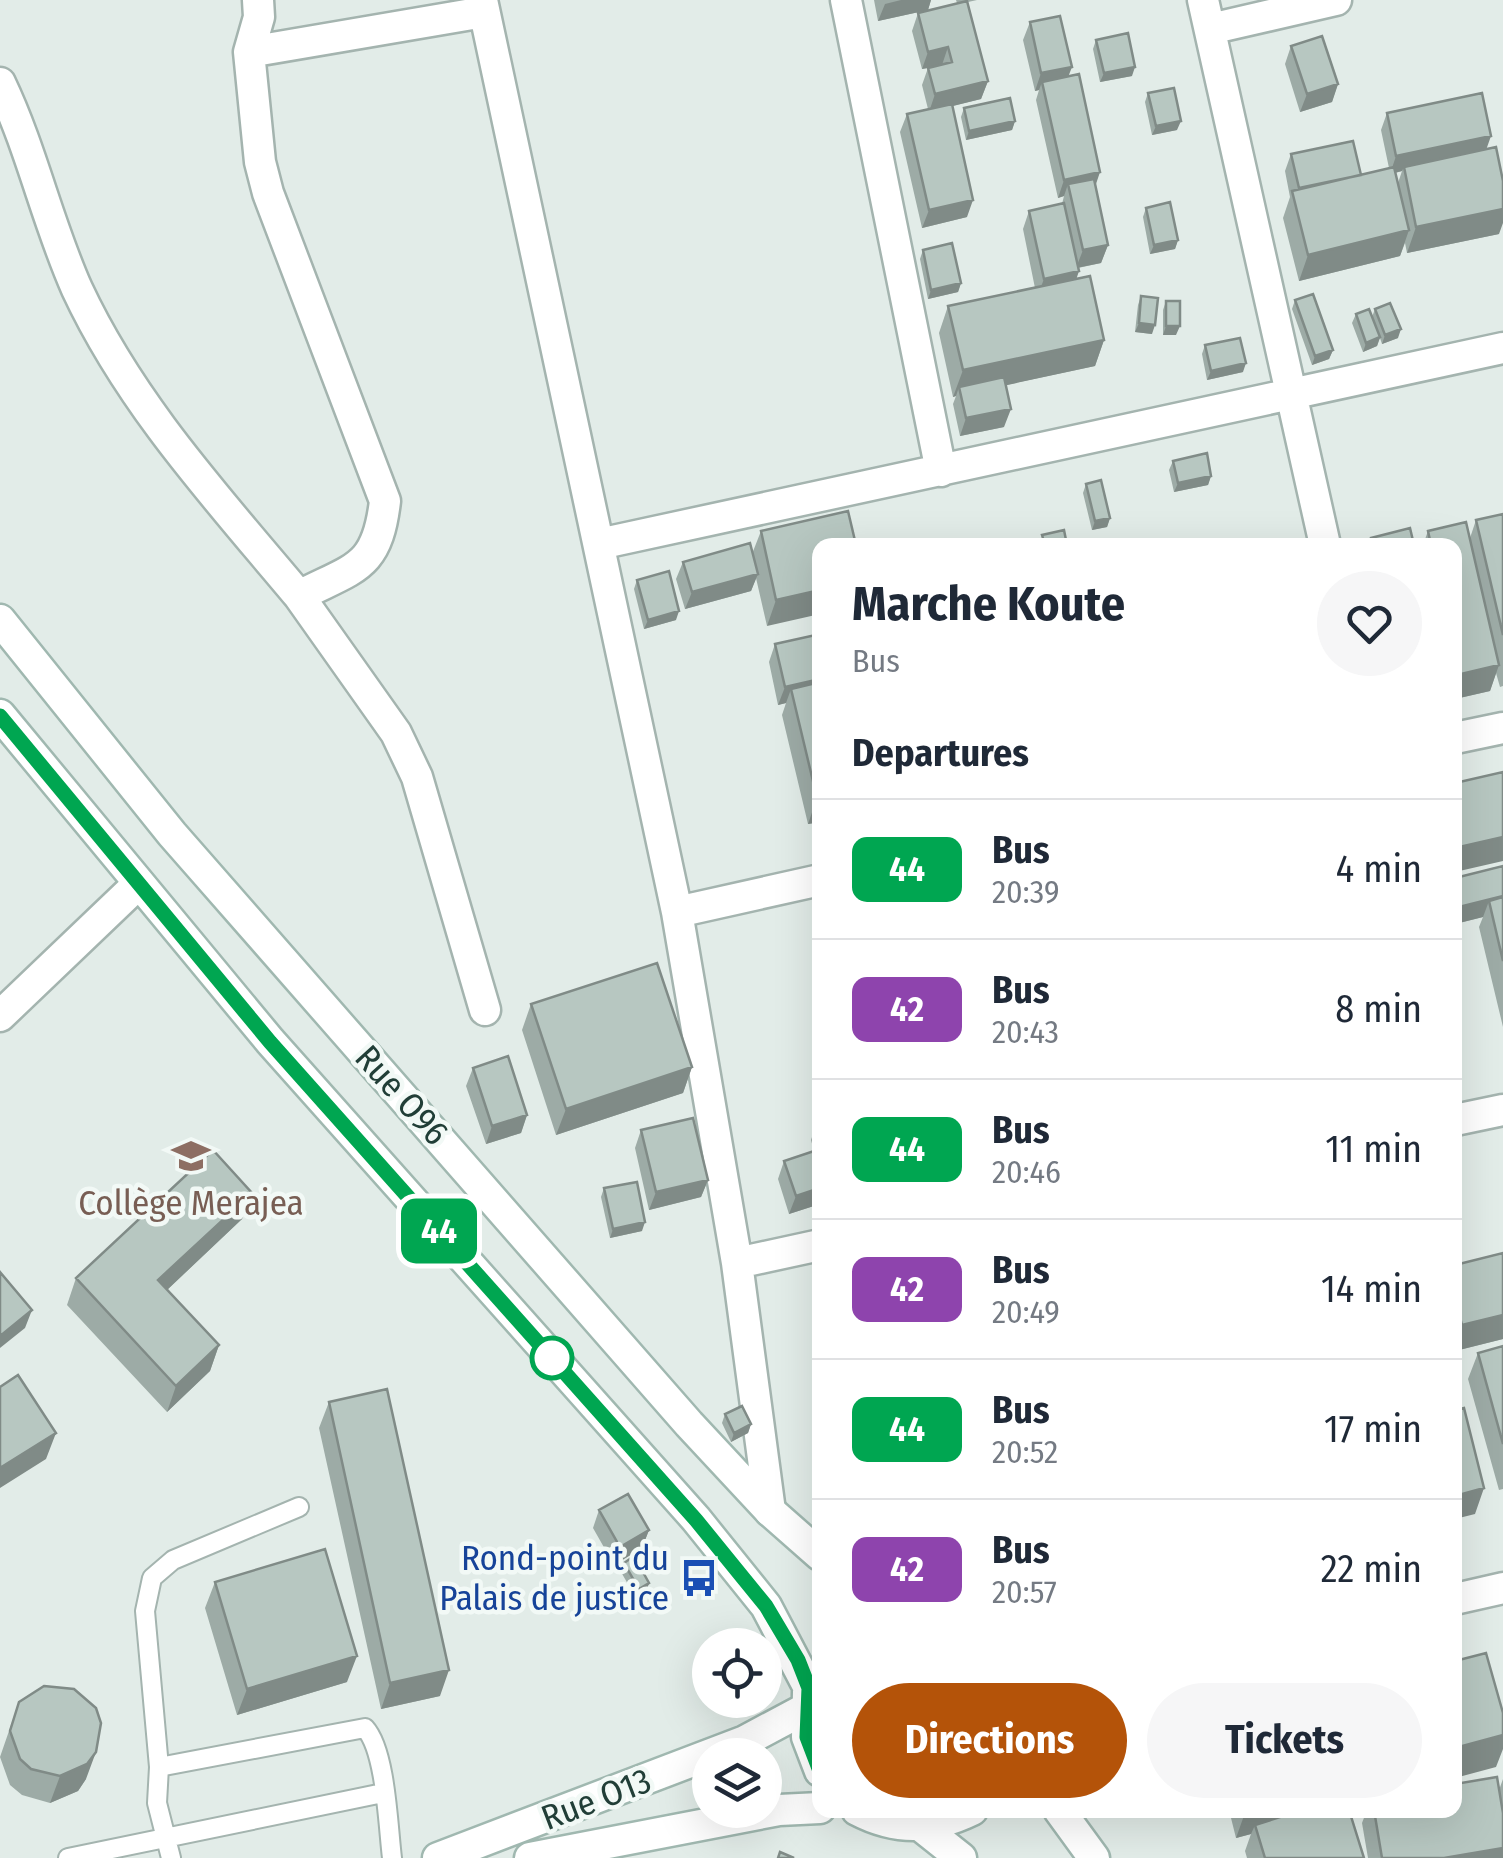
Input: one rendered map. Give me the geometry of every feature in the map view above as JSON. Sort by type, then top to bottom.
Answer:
[{"type":"street","points":[[258,0],[259,17],[248,52],[260,162],[268,193],[385,501],[380,538],[366,561],[299,596]]},
{"type":"street","points":[[846,0],[941,470]]},
{"type":"street","points":[[1323,538],[1207,15],[1336,0]]},
{"type":"street","points":[[248,52],[483,6],[677,912],[737,1263],[770,1511]]},
{"type":"street","points":[[0,83],[28,146],[67,264],[120,367],[164,436],[299,596],[396,733],[417,777],[486,1010]]},
{"type":"street","points":[[599,544],[1503,348]]},
{"type":"street","name":"Rue O96","points":[[0,620],[172,834],[770,1511],[812,1549]]},
{"type":"street","name":"Rue O96","points":[[0,716],[137,885],[696,1520],[774,1619],[811,1687],[807,1737],[812,1750]]},
{"type":"street","points":[[1462,737],[1503,728]]},
{"type":"street","points":[[677,912],[812,882]]},
{"type":"street","points":[[0,1016],[137,885]]},
{"type":"street","points":[[1462,1119],[1503,1110]]},
{"type":"street","points":[[737,1263],[812,1247]]},
{"type":"street","points":[[1462,1597],[1503,1588]]},
{"type":"street","name":"Rue O13","points":[[438,1858],[745,1741],[811,1687]]},
{"type":"street","name":"Rue O13","points":[[530,1858],[779,1810],[812,1808]]},
{"type":"street","points":[[878,1818],[897,1825],[922,1827],[948,1818]]},
{"type":"street","points":[[1065,1818],[1094,1858]]},
{"type":"street","points":[[922,1827],[961,1858]]},
{"type":"lane","points":[[170,1858],[157,1803],[159,1766],[145,1611],[152,1578],[173,1560],[299,1508]]},
{"type":"lane","points":[[159,1766],[365,1728],[373,1736],[392,1858]]},
{"type":"lane","points":[[68,1858],[383,1794]]},
{"type":"building","points":[[967,1],[988,81],[935,94],[928,68],[952,62],[948,47],[928,52],[918,13]]},
{"type":"building","points":[[1060,16],[1072,67],[1041,73],[1030,22]]},
{"type":"building","points":[[1128,33],[1135,67],[1104,73],[1096,40]]},
{"type":"building","points":[[1322,36],[1338,84],[1307,94],[1291,46]]},
{"type":"building","points":[[1079,74],[1100,172],[1064,180],[1042,82]]},
{"type":"building","points":[[1174,88],[1181,121],[1156,126],[1148,93]]},
{"type":"building","points":[[1482,93],[1491,136],[1396,156],[1387,113]]},
{"type":"building","points":[[1010,98],[1015,121],[969,131],[964,108]]},
{"type":"building","points":[[952,104],[973,200],[929,210],[907,114]]},
{"type":"building","points":[[1353,141],[1361,175],[1299,188],[1291,154]]},
{"type":"building","points":[[1496,147],[1503,181],[1503,209],[1416,227],[1404,167]]},
{"type":"building","points":[[1394,167],[1409,230],[1308,255],[1292,191]]},
{"type":"building","points":[[1094,179],[1108,245],[1083,250],[1068,184]]},
{"type":"building","points":[[1170,202],[1178,240],[1154,245],[1146,208]]},
{"type":"building","points":[[1064,203],[1079,271],[1044,279],[1029,211]]},
{"type":"building","points":[[952,243],[961,283],[931,290],[923,250]]},
{"type":"building","points":[[1090,276],[1104,340],[963,370],[948,306]]},
{"type":"building","points":[[1313,294],[1333,350],[1315,356],[1295,300]]},
{"type":"building","points":[[1141,296],[1158,298],[1155,325],[1139,323]]},
{"type":"building","points":[[1166,301],[1180,301],[1180,326],[1166,326]]},
{"type":"building","points":[[1390,303],[1401,329],[1385,335],[1375,309]]},
{"type":"building","points":[[1369,309],[1380,337],[1366,343],[1356,314]]},
{"type":"building","points":[[1240,338],[1246,363],[1211,371],[1205,345]]},
{"type":"building","points":[[1004,377],[1011,409],[966,418],[959,387]]},
{"type":"building","points":[[1207,453],[1211,476],[1178,483],[1173,461]]},
{"type":"building","points":[[1101,480],[1110,518],[1095,521],[1086,484]]},
{"type":"building","points":[[848,511],[854,538],[812,538],[812,592],[776,600],[761,531]]},
{"type":"building","points":[[1503,514],[1503,635],[1476,520]]},
{"type":"building","points":[[1466,522],[1499,665],[1462,674],[1462,538],[1430,538],[1428,531]]},
{"type":"building","points":[[1410,528],[1412,538],[1371,538]]},
{"type":"building","points":[[1064,530],[1066,538],[1043,538],[1042,535]]},
{"type":"building","points":[[750,543],[758,574],[692,592],[683,562]]},
{"type":"building","points":[[669,571],[679,611],[648,620],[637,580]]},
{"type":"building","points":[[812,636],[812,681],[785,687],[775,644]]},
{"type":"building","points":[[812,684],[812,777],[791,689]]},
{"type":"building","points":[[1503,772],[1503,837],[1462,846],[1462,781]]},
{"type":"building","points":[[1503,866],[1503,896],[1462,906],[1462,876]]},
{"type":"building","points":[[1503,897],[1503,961],[1489,901]]},
{"type":"building","points":[[657,963],[692,1067],[566,1109],[531,1004]]},
{"type":"building","points":[[508,1056],[527,1115],[492,1126],[473,1068]]},
{"type":"building","points":[[693,1118],[708,1180],[656,1192],[641,1130]]},
{"type":"building","points":[[213,1150],[252,1193],[158,1280],[219,1345],[176,1386],[76,1278]]},
{"type":"building","points":[[812,1152],[812,1191],[796,1196],[784,1161]]},
{"type":"building","points":[[637,1182],[645,1222],[613,1229],[604,1188]]},
{"type":"building","points":[[1503,1253],[1503,1315],[1462,1325],[1462,1263]]},
{"type":"building","points":[[0,1272],[32,1310],[0,1336]]},
{"type":"building","points":[[1503,1346],[1503,1444],[1478,1353]]},
{"type":"building","points":[[18,1375],[56,1433],[0,1468],[0,1387]]},
{"type":"building","points":[[387,1389],[449,1670],[390,1683],[329,1402]]},
{"type":"building","points":[[742,1406],[751,1424],[734,1433],[725,1414]]},
{"type":"building","points":[[1462,1408],[1484,1488],[1462,1494]]},
{"type":"building","points":[[628,1494],[649,1530],[620,1547],[599,1510]]},
{"type":"building","points":[[325,1549],[357,1656],[247,1689],[215,1582]]},
{"type":"building","points":[[634,1556],[649,1583],[639,1589],[624,1563]]},
{"type":"building","points":[[1486,1653],[1503,1713],[1503,1735],[1462,1746],[1462,1659]]},
{"type":"building","points":[[44,1686],[74,1689],[96,1708],[101,1723],[96,1752],[87,1764],[60,1776],[31,1769],[20,1759],[10,1731],[19,1702]]},
{"type":"building","points":[[1497,1777],[1503,1848],[1444,1858],[1382,1858],[1375,1818],[1462,1818],[1462,1783]]},
{"type":"building","points":[[1277,1818],[1352,1818],[1364,1858],[1265,1858],[1255,1825]]},
{"type":"bus line","name":"44","points":[[0,716],[245,1013],[696,1520],[766,1606],[798,1660],[809,1688],[805,1709],[812,1752]]},
{"type":"place","name":"Collège Merajea","points":[[191,1156]]},
{"type":"place","name":"Rond-point du Palais de justice","points":[[699,1578]]}]
